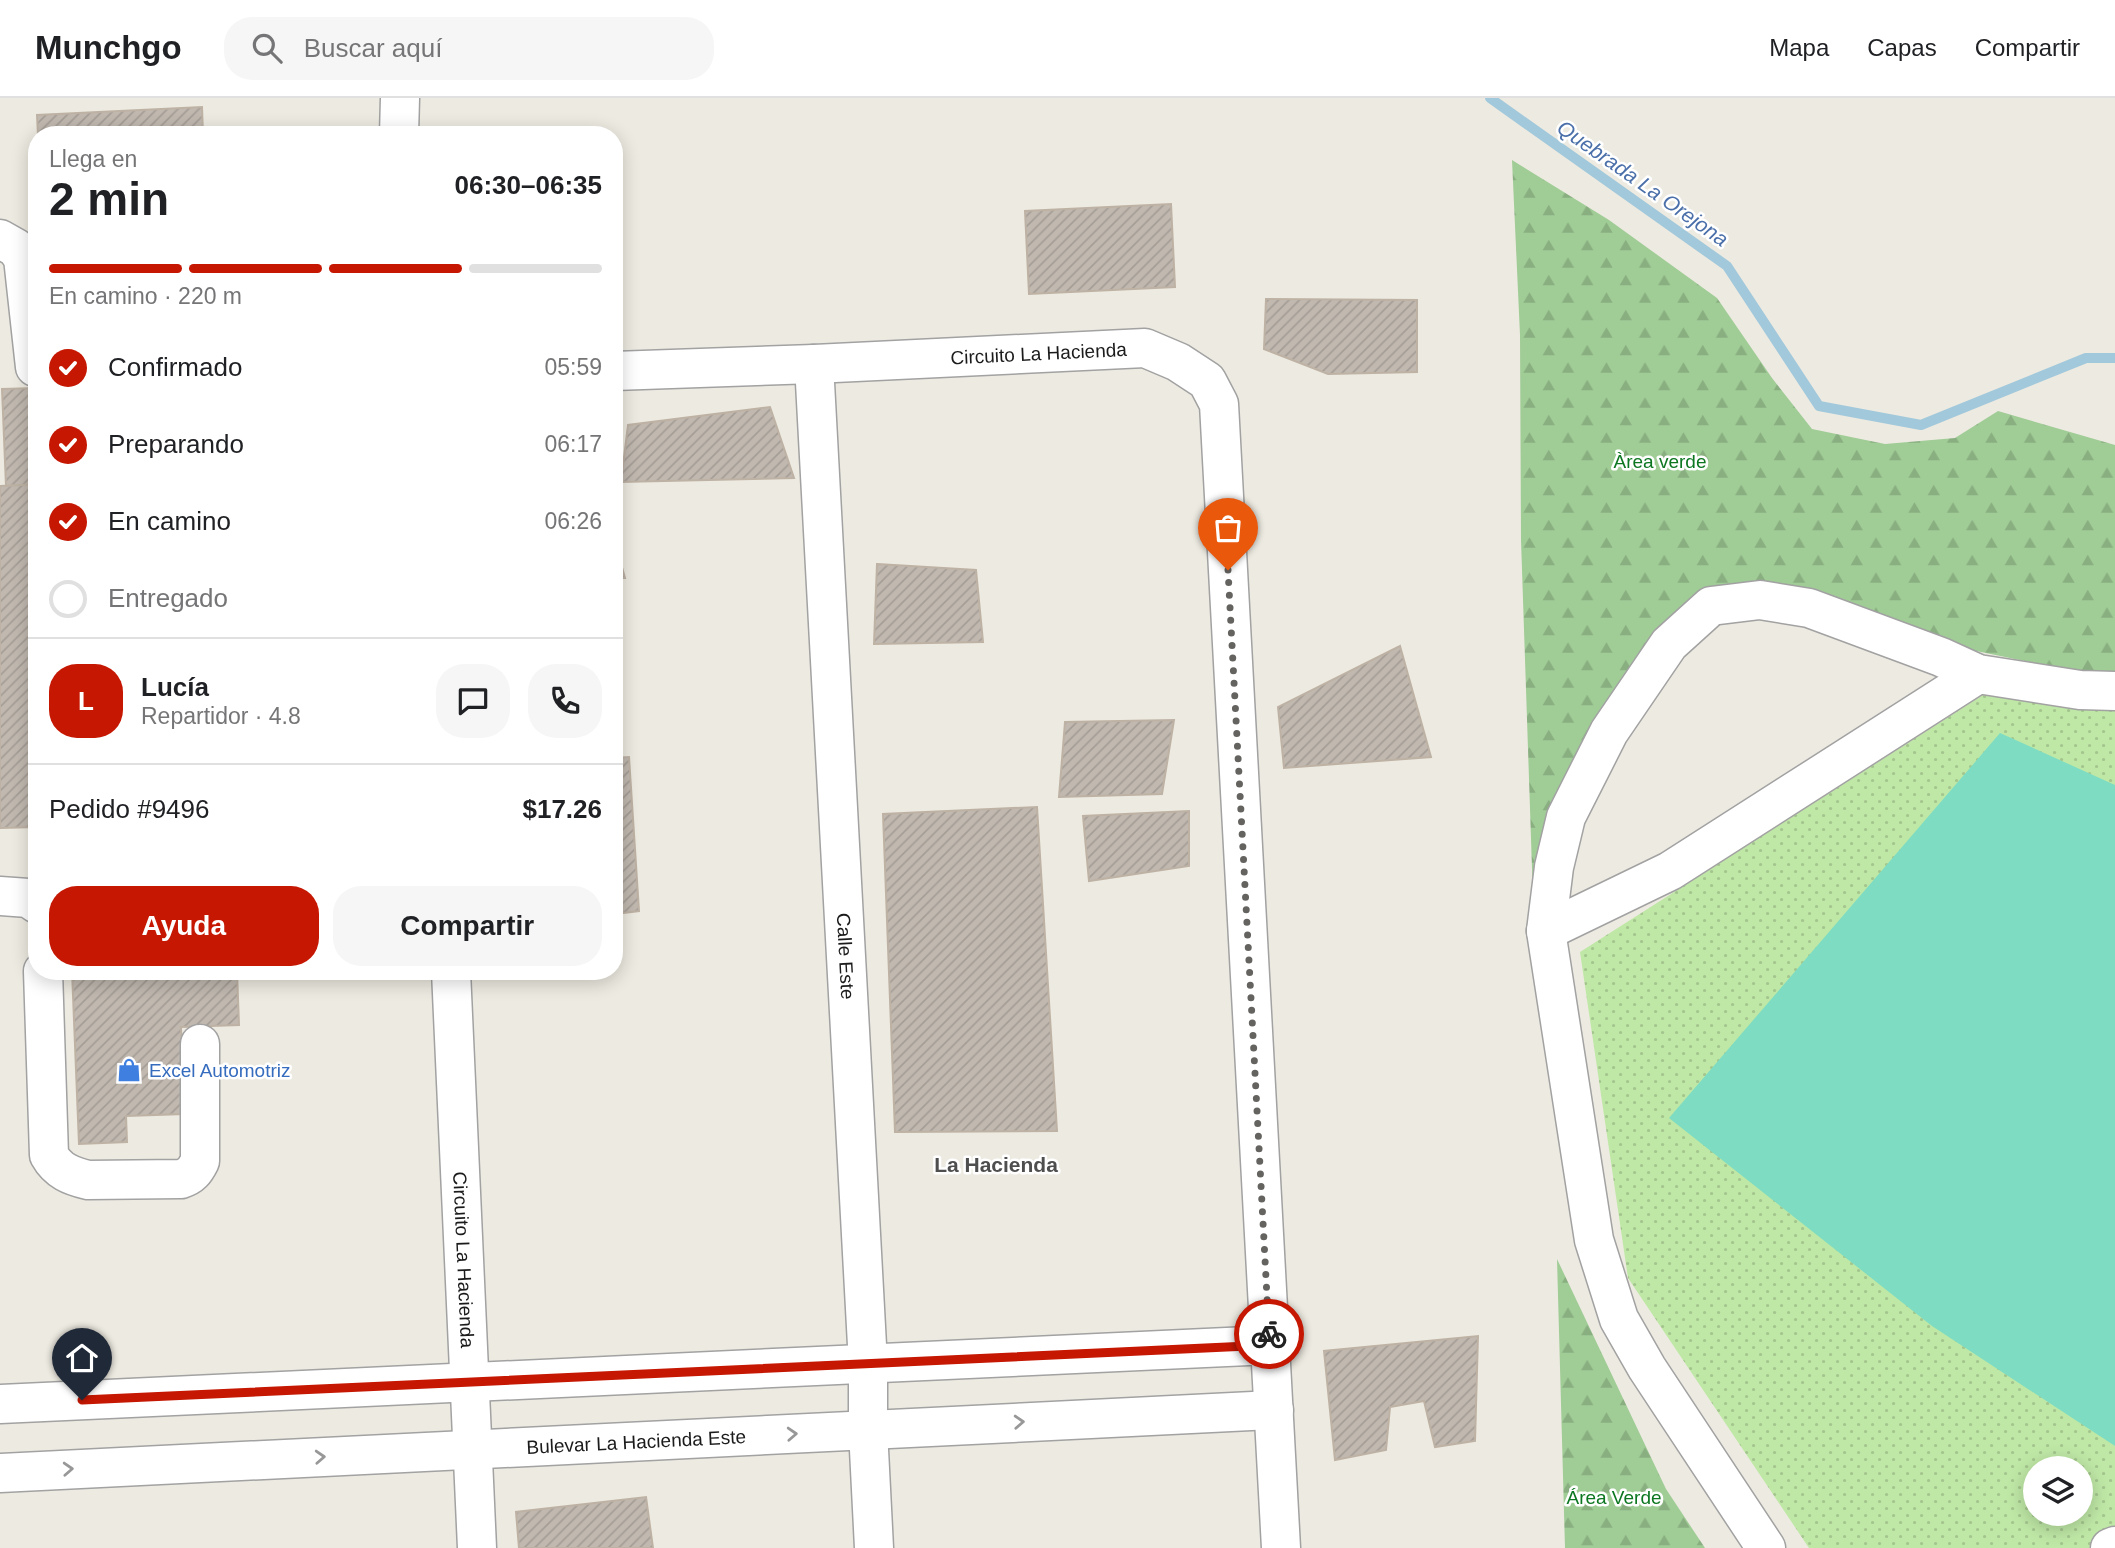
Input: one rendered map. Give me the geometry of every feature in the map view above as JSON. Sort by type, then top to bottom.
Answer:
[{"type":"street","points":[[399,126],[400,98]]},
{"type":"street","points":[[0,239],[16,248],[23,258],[28,303]]},
{"type":"street","name":"Circuito La Hacienda","points":[[623,371],[1145,348],[1178,362],[1207,382],[1219,404],[1281,1548]]},
{"type":"street","name":"Calle Este","points":[[814,364],[868,1364],[868,1430],[874,1548]]},
{"type":"street","points":[[1766,1548],[1647,1368],[1619,1319],[1594,1240],[1546,931],[1554,867],[1566,817],[1609,732],[1661,655],[1711,606],[1760,600],[1809,608],[1941,657],[1978,674],[2080,690],[2115,691]]},
{"type":"street","points":[[1546,931],[1670,871],[1978,674]]},
{"type":"street","points":[[0,896],[28,898]]},
{"type":"street","points":[[43,980],[49,1155],[54,1164],[73,1177],[88,1180],[181,1178],[189,1176],[196,1169],[200,1161],[200,1044]]},
{"type":"street","name":"Circuito La Hacienda","points":[[451,980],[477,1548]]},
{"type":"street","points":[[0,1404],[1270,1345]]},
{"type":"street","name":"Bulevar La Hacienda Este","points":[[0,1473],[1274,1410]]},
{"type":"street","points":[[2110,1548],[2115,1546]]},
{"type":"green space","name":"Àrea verde","points":[[1512,160],[1609,220],[1717,298],[1772,378],[1812,429],[1885,444],[1955,438],[1998,411],[2115,445],[2115,672],[2083,673],[1928,641],[1779,583],[1736,587],[1702,594],[1533,898],[1521,540],[1520,335]]},
{"type":"green space","points":[[1983,695],[2115,699],[2115,1548],[1809,1548],[1628,1278],[1580,952]]},
{"type":"green space","points":[[2000,733],[2115,785],[2115,1446],[1932,1326],[1669,1118]]},
{"type":"green space","name":"Área Verde","points":[[1557,1259],[1666,1489],[1705,1548],[1565,1548]]},
{"type":"building","points":[[202,107],[203,126],[38,126],[37,115]]},
{"type":"building","points":[[1171,204],[1175,287],[1029,294],[1025,211]]},
{"type":"building","points":[[1266,299],[1417,300],[1417,372],[1328,374],[1264,349]]},
{"type":"building","points":[[28,388],[28,485],[6,486],[2,389]]},
{"type":"building","points":[[770,407],[794,478],[623,482],[628,425]]},
{"type":"building","points":[[28,484],[28,827],[0,828],[0,486]]},
{"type":"building","points":[[877,564],[976,570],[983,642],[874,644]]},
{"type":"building","points":[[1400,646],[1431,757],[1284,768],[1278,707]]},
{"type":"building","points":[[1174,720],[1162,794],[1059,797],[1065,722]]},
{"type":"building","points":[[623,757],[629,757],[639,911],[623,913]]},
{"type":"building","points":[[1037,807],[1057,1131],[895,1132],[883,814]]},
{"type":"building","points":[[1189,811],[1189,866],[1089,881],[1083,816]]},
{"type":"building","name":"Excel Automotriz","points":[[72,980],[237,980],[239,1025],[181,1027],[184,1114],[126,1116],[127,1142],[79,1144]]},
{"type":"building","points":[[1478,1336],[1475,1441],[1435,1447],[1424,1401],[1390,1407],[1386,1450],[1335,1460],[1324,1351]]},
{"type":"building","points":[[646,1497],[653,1548],[519,1548],[516,1512]]},
{"type":"waterway","name":"Quebrada La Orejona","points":[[1490,98],[1727,266],[1819,406],[1921,425],[2086,358],[2115,358]]},
{"type":"way so far","points":[[1228,570],[1269,1334]]},
{"type":"place","name":"Excel Automotriz","points":[[129,1070]]},
{"type":"district","name":"La Hacienda","points":[[996,1164]]},
{"type":"route","points":[[82,1400],[1270,1345],[1269,1334]]}]
